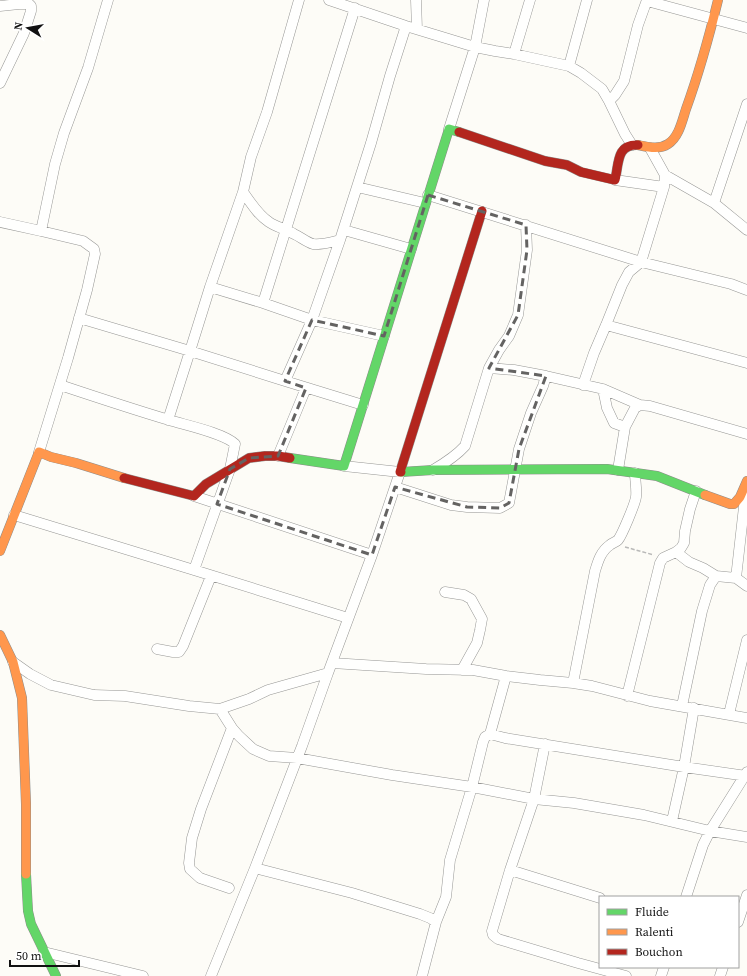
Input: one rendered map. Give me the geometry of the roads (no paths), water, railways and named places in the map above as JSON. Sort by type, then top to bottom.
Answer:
[{"type":"street","points":[[41,231],[58,152],[88,68],[108,0]]},
{"type":"street","points":[[168,420],[242,192],[251,157],[267,112],[299,0]]},
{"type":"street","points":[[329,0],[475,47],[569,66],[602,89],[632,145]]},
{"type":"street","points":[[416,0],[417,29]]},
{"type":"street","points":[[344,466],[475,47],[484,0]]},
{"type":"street","points":[[514,54],[530,0]]},
{"type":"street","points":[[569,66],[587,0]]},
{"type":"street","points":[[609,101],[624,81],[638,25],[647,0],[747,28]]},
{"type":"street","points":[[615,180],[621,153],[626,147],[632,145],[650,148],[663,148],[669,144],[677,133],[701,64],[718,0]]},
{"type":"street","points":[[0,6],[29,4],[31,6],[31,11],[24,33],[0,83]]},
{"type":"street","points":[[264,303],[355,8]]},
{"type":"street","points":[[285,381],[312,320],[342,235],[406,26]]},
{"type":"street","points":[[714,203],[747,104]]},
{"type":"street","points":[[449,129],[546,161],[567,165],[581,172],[615,180],[664,188]]},
{"type":"street","points":[[650,148],[665,175],[714,203],[747,230]]},
{"type":"street","points":[[582,385],[622,285],[629,272],[641,262],[664,188],[665,175]]},
{"type":"street","points":[[357,187],[427,199],[482,211],[641,262],[731,284],[747,290]]},
{"type":"street","points":[[242,192],[259,214],[270,223],[287,230],[307,242],[322,244],[342,235],[411,249]]},
{"type":"street","points":[[211,976],[255,868],[372,555],[400,472],[482,211]]},
{"type":"street","points":[[0,222],[83,241],[94,249],[95,254],[95,259],[79,318],[39,452],[0,551]]},
{"type":"street","points":[[433,470],[465,446],[489,368],[509,336],[518,315],[527,250],[526,225]]},
{"type":"street","points":[[210,287],[264,303],[312,320],[384,336]]},
{"type":"street","points":[[79,318],[363,405]]},
{"type":"street","points":[[606,325],[747,363]]},
{"type":"street","points":[[489,368],[514,370],[546,376],[603,390],[640,405],[650,406],[747,434]]},
{"type":"street","points":[[395,487],[451,505],[500,508],[509,503],[519,449],[531,413],[546,376]]},
{"type":"street","points":[[60,385],[221,436],[232,441],[234,444],[230,469],[194,570]]},
{"type":"street","points":[[278,456],[306,388]]},
{"type":"street","points":[[603,390],[614,423],[625,427]]},
{"type":"street","points":[[618,470],[625,427],[634,408],[640,405]]},
{"type":"street","points":[[39,452],[51,457],[114,475],[194,496],[372,555]]},
{"type":"street","points":[[194,496],[206,484],[249,458],[265,456],[278,456],[344,466],[400,472],[515,469],[618,470],[657,476],[730,504],[734,504],[740,497],[747,482]]},
{"type":"street","points":[[573,683],[595,571],[604,550],[611,543],[618,540],[632,511],[636,496],[635,473]]},
{"type":"street","points":[[736,578],[747,482]]},
{"type":"street","points":[[627,696],[660,563],[663,558],[681,548],[684,543],[690,509],[696,491]]},
{"type":"street","points":[[14,515],[348,618]]},
{"type":"street","points":[[676,552],[689,562],[716,576],[736,578],[747,586]]},
{"type":"street","points":[[157,649],[179,652],[183,646],[211,576]]},
{"type":"street","points":[[682,706],[702,612],[710,585],[716,576]]},
{"type":"street","points":[[445,592],[464,595],[471,599],[482,618],[477,643],[462,670]]},
{"type":"street","points":[[0,635],[13,662],[22,698],[28,911],[31,924],[56,976]]},
{"type":"street","points":[[729,714],[747,640]]},
{"type":"street","points":[[13,662],[30,674],[52,685],[94,695],[125,696],[189,706],[220,709],[249,699],[268,690],[328,672]]},
{"type":"street","points":[[332,663],[426,669],[473,670],[506,676],[573,683],[592,686],[650,701],[747,718]]},
{"type":"street","points":[[422,976],[436,922],[446,897],[450,860],[472,787],[483,742],[485,737],[490,734],[506,676]]},
{"type":"street","points":[[672,821],[684,767],[694,708]]},
{"type":"street","points":[[220,709],[238,736],[253,749],[269,756],[297,758],[392,775],[574,803],[644,815],[710,831],[747,837]]},
{"type":"street","points":[[230,888],[200,878],[190,869],[189,863],[192,838],[201,809],[232,728]]},
{"type":"street","points":[[490,734],[505,738],[684,767],[746,774],[710,831],[703,845],[686,896]]},
{"type":"street","points":[[545,744],[534,798],[510,870],[492,931],[493,935],[498,939],[626,976]]},
{"type":"street","points":[[255,868],[352,893],[420,914],[436,922]]},
{"type":"street","points":[[510,870],[599,898]]},
{"type":"street","points":[[739,919],[747,895]]},
{"type":"street","points":[[44,952],[143,976]]}]
